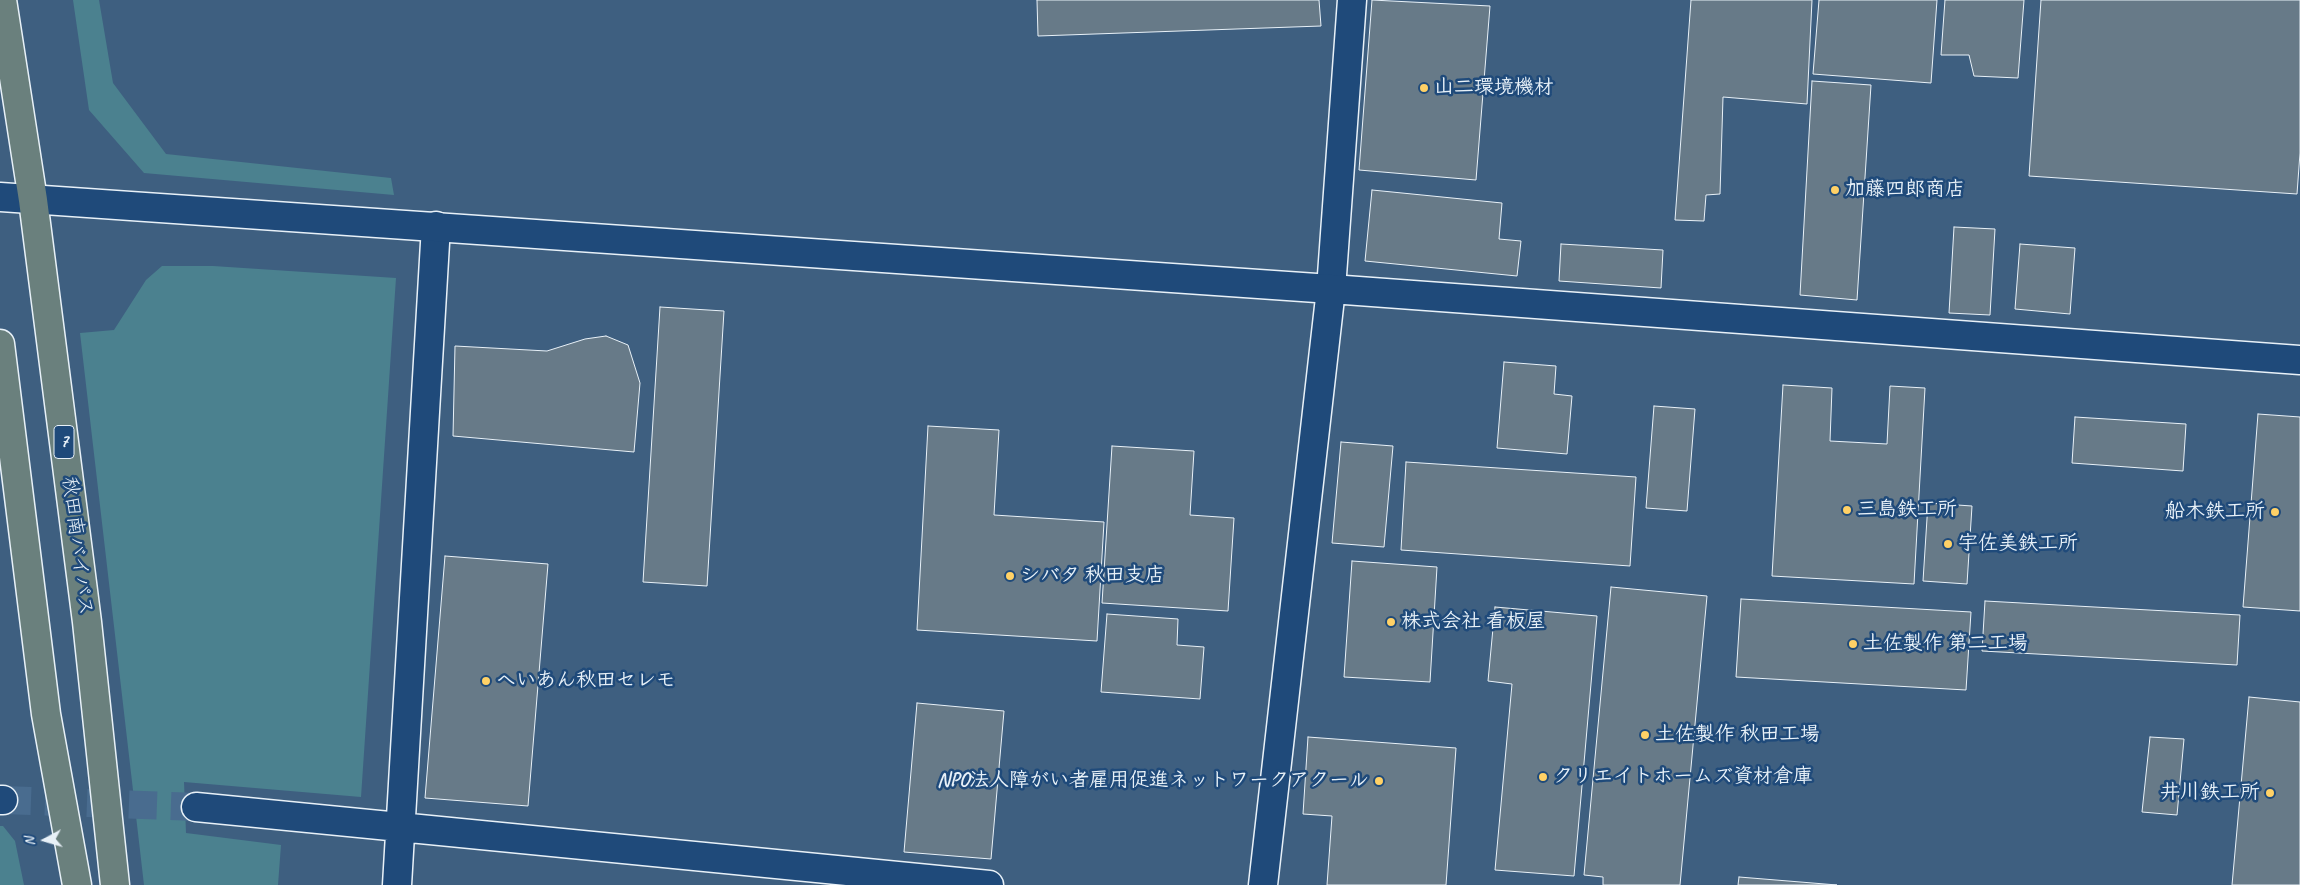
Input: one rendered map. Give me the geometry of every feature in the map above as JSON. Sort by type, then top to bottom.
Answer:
[{"type":"highway","name":"秋田南バイパス","points":[[2,0],[33,200],[87,622],[115,885]]},
{"type":"highway","points":[[0,344],[46,714],[77,885]]},
{"type":"street","points":[[1263,885],[1331,289],[1352,0]]},
{"type":"street","points":[[0,197],[1331,289],[2300,360]]},
{"type":"street","points":[[397,885],[436,226]]},
{"type":"street","points":[[196,807],[989,885]]},
{"type":"shaded area","points":[[0,0],[2300,0],[2300,885],[0,885]]},
{"type":"green space","points":[[73,0],[99,0],[113,83],[166,154],[391,178],[394,195],[144,173],[89,110]]},
{"type":"green space","points":[[162,266],[213,266],[396,278],[361,797],[184,782],[186,833],[281,845],[278,885],[144,885],[80,333],[114,330],[146,280]]},
{"type":"green space","points":[[0,826],[3,826],[15,841],[24,885],[0,885]]},
{"type":"building","points":[[1037,0],[1319,0],[1321,26],[1038,36]]},
{"type":"building","name":"山二環境機材","points":[[1372,0],[1490,6],[1476,180],[1359,170]]},
{"type":"building","points":[[1691,0],[1812,0],[1807,104],[1723,97],[1720,194],[1706,195],[1704,221],[1675,220]]},
{"type":"building","points":[[1819,0],[1937,0],[1931,83],[1813,74]]},
{"type":"building","points":[[1945,0],[2024,0],[2018,78],[1974,76],[1969,55],[1941,55]]},
{"type":"building","points":[[2041,0],[2300,0],[2300,153],[2297,194],[2029,176]]},
{"type":"building","name":"加藤四郎商店","points":[[1812,81],[1871,85],[1857,300],[1800,295]]},
{"type":"building","points":[[1372,190],[1502,203],[1499,239],[1521,241],[1517,276],[1365,261]]},
{"type":"building","points":[[1954,227],[1995,229],[1990,315],[1949,313]]},
{"type":"building","points":[[1561,244],[1663,250],[1661,288],[1559,281]]},
{"type":"building","points":[[2020,244],[2075,248],[2070,314],[2015,309]]},
{"type":"building","points":[[660,307],[724,311],[707,586],[643,582]]},
{"type":"building","points":[[606,336],[628,345],[640,383],[634,452],[453,436],[455,346],[547,351],[585,339]]},
{"type":"building","points":[[1504,362],[1556,366],[1554,394],[1572,396],[1567,454],[1497,448]]},
{"type":"building","name":"三島鉄工所","points":[[1783,385],[1832,388],[1830,441],[1887,444],[1890,386],[1925,388],[1914,584],[1772,576]]},
{"type":"building","points":[[1654,406],[1695,409],[1687,511],[1646,508]]},
{"type":"building","name":"船木鉄工所","points":[[2258,414],[2300,417],[2300,611],[2243,607]]},
{"type":"building","points":[[2075,417],[2186,424],[2183,471],[2072,463]]},
{"type":"building","name":"シバタ 秋田支店","points":[[928,426],[999,430],[994,515],[1104,522],[1097,641],[917,630]]},
{"type":"building","points":[[1341,442],[1393,446],[1384,547],[1332,543]]},
{"type":"building","points":[[1112,446],[1194,451],[1190,515],[1234,518],[1228,611],[1102,603]]},
{"type":"building","points":[[1406,462],[1636,477],[1630,566],[1401,550]]},
{"type":"building","name":"宇佐美鉄工所","points":[[1928,503],[1972,506],[1967,584],[1923,581]]},
{"type":"building","name":"へいあん秋田セレモ","points":[[445,556],[548,564],[528,806],[425,798]]},
{"type":"building","name":"株式会社 看板屋","points":[[1352,561],[1437,567],[1430,682],[1344,677]]},
{"type":"building","name":"土佐製作 秋田工場","points":[[1611,587],[1707,596],[1680,885],[1603,885],[1603,877],[1584,875]]},
{"type":"building","name":"土佐製作 第二工場","points":[[1741,599],[1971,612],[1966,690],[1736,677]]},
{"type":"building","points":[[1985,601],[2240,615],[2237,665],[1982,651]]},
{"type":"building","name":"クリエイトホームズ資材倉庫","points":[[1495,607],[1597,616],[1574,876],[1495,870],[1512,684],[1488,681]]},
{"type":"building","points":[[1107,614],[1178,619],[1177,645],[1204,647],[1200,699],[1101,692]]},
{"type":"building","name":"井川鉄工所","points":[[2249,697],[2300,702],[2300,885],[2232,885]]},
{"type":"building","points":[[917,703],[1004,711],[991,859],[904,852]]},
{"type":"building","name":"NPO法人障がい者雇用促進ネットワークアクール","points":[[1308,737],[1456,748],[1446,885],[1327,885],[1332,816],[1303,814]]},
{"type":"building","points":[[2150,737],[2184,739],[2177,815],[2142,812]]},
{"type":"building","points":[[1739,877],[1837,885],[1738,885]]},
{"type":"tunnel","points":[[3,800],[196,807]]},
{"type":"place","name":"山二環境機材","points":[[1424,88]]},
{"type":"place","name":"加藤四郎商店","points":[[1835,190]]},
{"type":"place","name":"三島鉄工所","points":[[1847,510]]},
{"type":"place","name":"船木鉄工所","points":[[2275,512]]},
{"type":"place","name":"宇佐美鉄工所","points":[[1948,544]]},
{"type":"place","name":"シバタ 秋田支店","points":[[1010,576]]},
{"type":"place","name":"株式会社 看板屋","points":[[1391,622]]},
{"type":"place","name":"土佐製作 第二工場","points":[[1853,644]]},
{"type":"place","name":"へいあん秋田セレモ","points":[[486,681]]},
{"type":"place","name":"土佐製作 秋田工場","points":[[1645,735]]},
{"type":"place","name":"クリエイトホームズ資材倉庫","points":[[1543,777]]},
{"type":"place","name":"NPO法人障がい者雇用促進ネットワークアクール","points":[[1379,781]]},
{"type":"place","name":"井川鉄工所","points":[[2270,793]]}]
